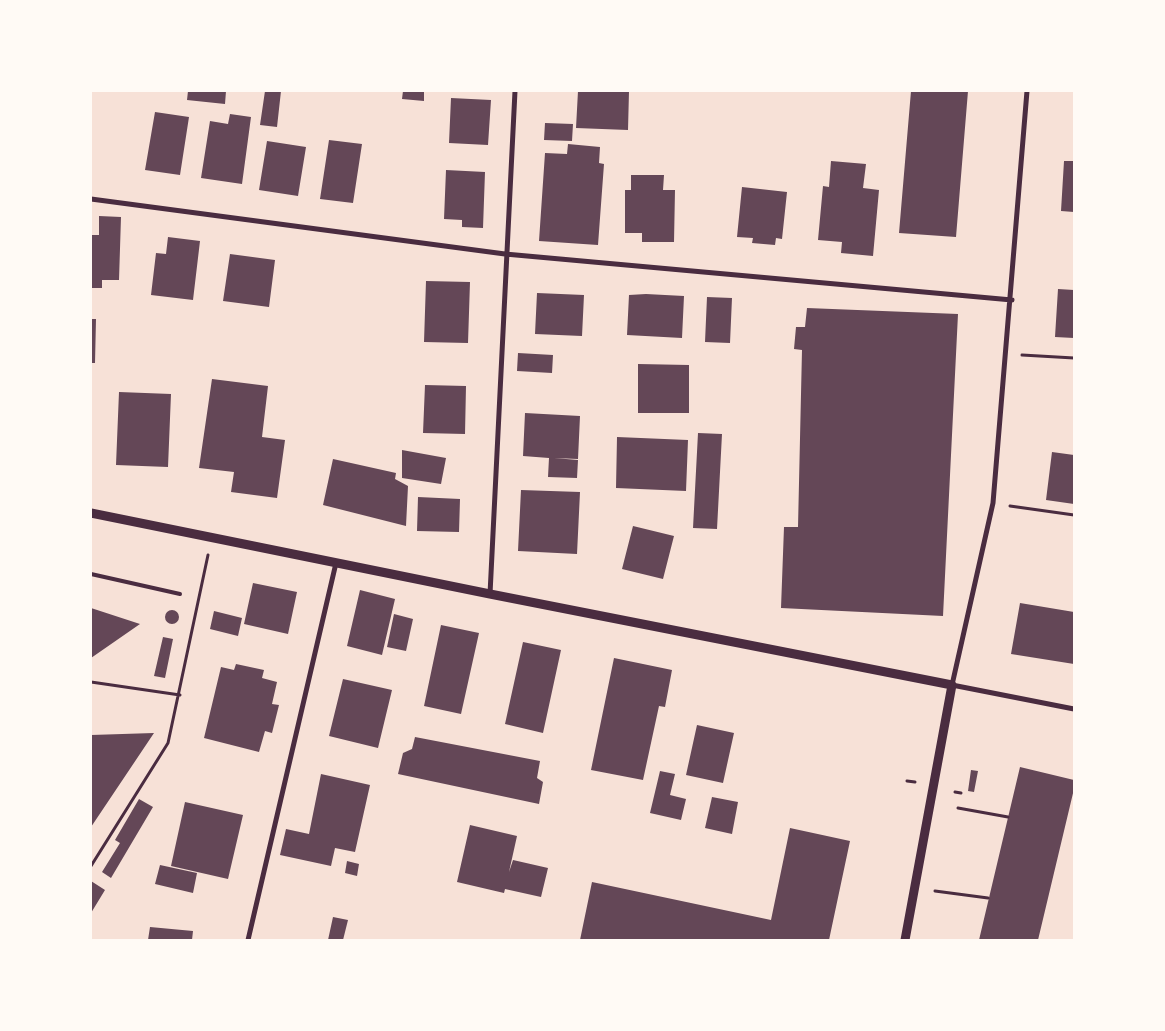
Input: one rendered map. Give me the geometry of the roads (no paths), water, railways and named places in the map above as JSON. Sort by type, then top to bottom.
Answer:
[{"type":"street","points":[[490,594],[515,91]]},
{"type":"street","points":[[905,940],[952,685],[993,503],[1012,300],[1027,91]]},
{"type":"street","points":[[91,199],[506,254],[1012,300]]},
{"type":"street","points":[[91,513],[1074,709]]},
{"type":"street","points":[[248,940],[336,563]]},
{"type":"lane","points":[[91,574],[180,594]]}]
